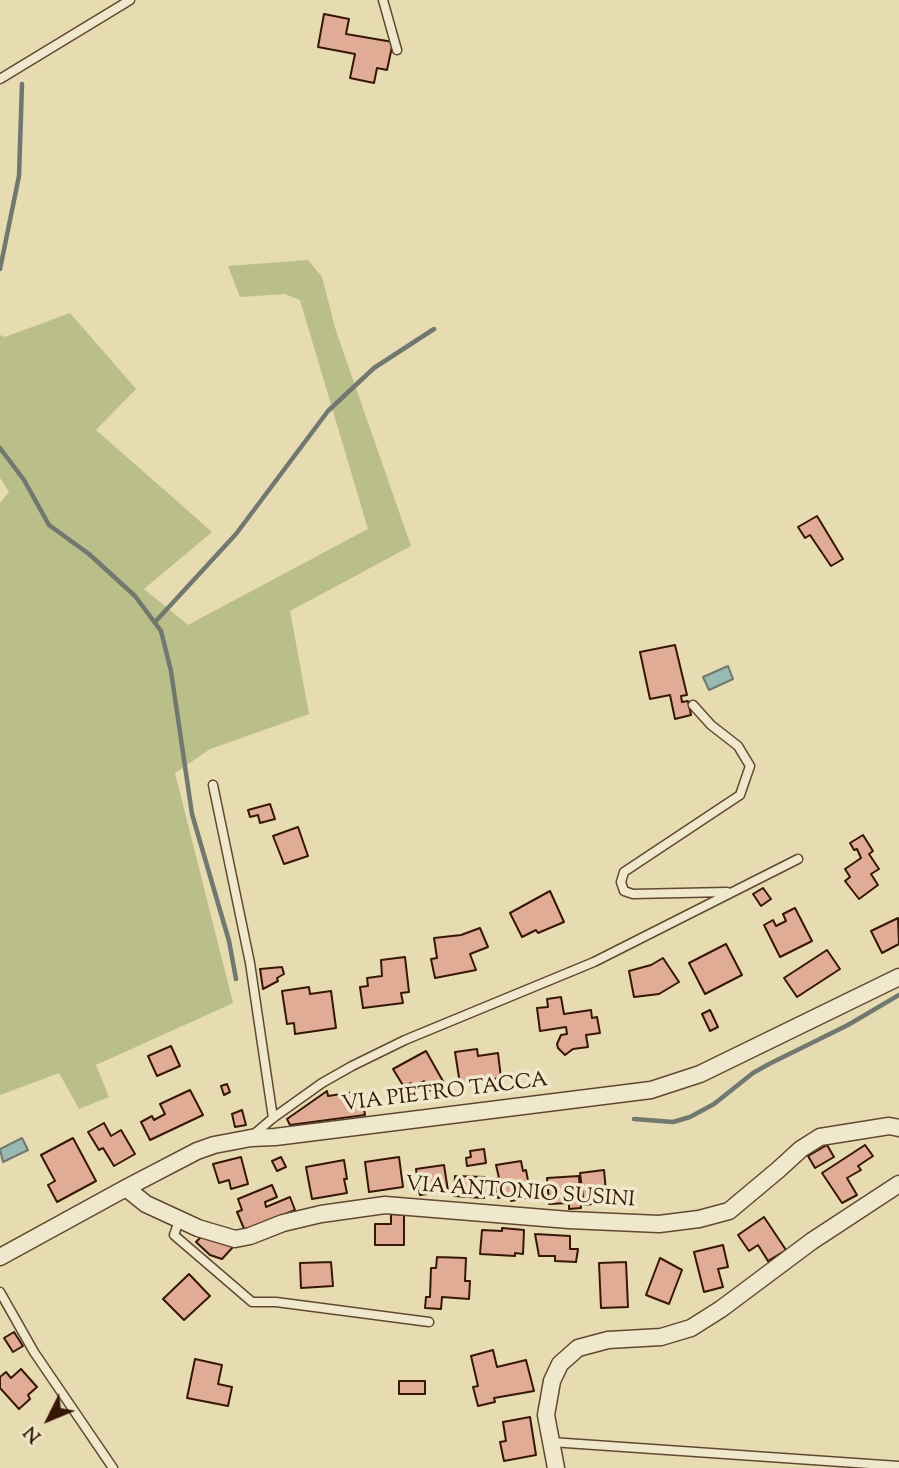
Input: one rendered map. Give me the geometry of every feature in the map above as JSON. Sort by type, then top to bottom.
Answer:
[{"type":"street","name":"VIA PIETRO TACCA","points":[[0,1257],[197,1151],[251,1138],[652,1090],[700,1074],[899,977]]},
{"type":"street","name":"VIA ANTONIO SUSINI","points":[[125,1188],[146,1204],[198,1228],[235,1239],[309,1217],[385,1205],[569,1220],[659,1224],[699,1219],[729,1210],[801,1149],[820,1137],[889,1126],[899,1128]]},
{"type":"street","points":[[556,1468],[545,1415],[552,1381],[560,1364],[578,1348],[608,1340],[661,1338],[691,1328],[812,1241],[899,1184]]},
{"type":"lane","points":[[0,79],[130,0]]},
{"type":"lane","points":[[383,0],[397,50]]},
{"type":"lane","points":[[693,705],[711,725],[738,746],[750,766],[740,795],[624,872],[621,883],[624,891],[633,894],[730,892]]},
{"type":"lane","points":[[213,785],[250,963],[273,1118]]},
{"type":"lane","points":[[251,1138],[273,1118],[322,1083],[405,1040],[594,962],[798,859]]},
{"type":"lane","points":[[180,1218],[174,1234],[252,1302],[276,1302],[429,1322]]},
{"type":"lane","points":[[0,1292],[34,1352],[113,1468]]},
{"type":"lane","points":[[551,1442],[899,1466]]},
{"type":"green space","points":[[308,260],[322,277],[336,331],[411,546],[290,611],[309,714],[210,749],[175,773],[233,1003],[96,1065],[109,1097],[79,1109],[59,1073],[0,1095],[0,503],[9,492],[0,478],[0,335],[5,337],[70,313],[136,389],[96,430],[212,532],[144,589],[188,625],[368,529],[300,300],[285,294],[240,297],[228,266]]},
{"type":"water","points":[[728,666],[733,679],[709,690],[703,677]]},
{"type":"water","points":[[22,1138],[28,1150],[3,1162],[0,1149]]},
{"type":"building","points":[[324,14],[349,19],[346,34],[393,42],[387,70],[377,68],[374,83],[350,78],[355,54],[318,47]]},
{"type":"building","points":[[817,516],[843,559],[831,566],[810,535],[805,538],[798,527]]},
{"type":"building","points":[[675,645],[687,695],[681,696],[682,702],[688,701],[691,715],[675,719],[670,695],[650,699],[640,652]]},
{"type":"building","points":[[270,804],[275,819],[260,823],[258,815],[250,817],[248,810]]},
{"type":"building","points":[[298,827],[308,856],[284,864],[273,836]]},
{"type":"building","points":[[863,835],[873,851],[869,854],[879,869],[871,874],[878,885],[859,899],[845,881],[850,877],[845,869],[861,858],[850,843]]},
{"type":"building","points":[[763,888],[771,899],[761,906],[753,894]]},
{"type":"building","points":[[550,891],[564,922],[522,937],[510,913]]},
{"type":"building","points":[[795,908],[812,941],[780,957],[764,925],[773,920],[776,926],[786,921],[783,914]]},
{"type":"building","points":[[898,918],[899,944],[882,953],[871,931]]},
{"type":"building","points":[[480,928],[488,947],[470,954],[476,970],[435,978],[431,959],[437,958],[434,938],[461,935]]},
{"type":"building","points":[[726,944],[742,975],[705,994],[689,963]]},
{"type":"building","points":[[827,950],[840,969],[797,997],[784,978]]},
{"type":"building","points":[[405,957],[409,992],[401,993],[403,1003],[363,1008],[360,987],[368,986],[367,978],[382,976],[381,960]]},
{"type":"building","points":[[663,958],[679,982],[659,994],[634,997],[629,971],[651,965]]},
{"type":"building","points":[[282,967],[284,974],[277,978],[278,981],[263,989],[260,969]]},
{"type":"building","points":[[309,987],[310,994],[331,991],[336,1028],[295,1034],[294,1023],[287,1024],[282,991]]},
{"type":"building","points":[[561,997],[564,1014],[591,1010],[592,1018],[597,1017],[600,1033],[586,1035],[588,1047],[573,1049],[565,1055],[557,1044],[561,1035],[567,1034],[566,1027],[540,1031],[537,1008],[548,1007],[547,999]]},
{"type":"building","points":[[710,1010],[718,1027],[710,1031],[702,1014]]},
{"type":"building","points":[[171,1046],[180,1066],[157,1076],[148,1056]]},
{"type":"building","points":[[477,1049],[478,1056],[498,1053],[501,1078],[460,1084],[455,1052]]},
{"type":"building","points":[[426,1051],[444,1083],[429,1091],[424,1081],[414,1087],[411,1083],[404,1087],[393,1069]]},
{"type":"building","points":[[227,1084],[230,1092],[224,1095],[221,1086]]},
{"type":"building","points":[[190,1090],[203,1115],[150,1140],[141,1122],[152,1116],[154,1120],[165,1114],[160,1104]]},
{"type":"building","points":[[327,1091],[328,1096],[361,1091],[365,1115],[290,1125],[287,1119]]},
{"type":"building","points":[[242,1110],[246,1125],[235,1127],[232,1114]]},
{"type":"building","points":[[104,1123],[111,1136],[121,1130],[135,1154],[114,1166],[103,1148],[99,1150],[88,1132]]},
{"type":"building","points":[[73,1138],[96,1181],[57,1202],[48,1185],[55,1181],[41,1155]]},
{"type":"building","points":[[827,1145],[834,1157],[815,1168],[808,1156]]},
{"type":"building","points":[[865,1145],[873,1156],[858,1166],[861,1170],[847,1178],[857,1195],[842,1203],[822,1173]]},
{"type":"building","points":[[484,1149],[486,1163],[467,1166],[466,1158],[471,1157],[470,1151]]},
{"type":"building","points":[[241,1157],[248,1184],[231,1189],[229,1180],[219,1183],[213,1164]]},
{"type":"building","points":[[281,1157],[286,1167],[277,1171],[272,1161]]},
{"type":"building","points":[[399,1157],[403,1187],[369,1192],[365,1162]]},
{"type":"building","points":[[344,1160],[347,1193],[312,1199],[306,1167]]},
{"type":"building","points":[[521,1161],[523,1171],[526,1170],[531,1197],[511,1201],[510,1195],[498,1198],[494,1179],[499,1178],[496,1165]]},
{"type":"building","points":[[444,1165],[448,1191],[420,1195],[416,1169]]},
{"type":"building","points":[[604,1170],[607,1202],[584,1205],[580,1173]]},
{"type":"building","points":[[455,1176],[485,1177],[484,1198],[454,1196]]},
{"type":"building","points":[[579,1176],[581,1208],[569,1209],[569,1203],[549,1204],[547,1178]]},
{"type":"building","points":[[272,1185],[277,1197],[265,1202],[266,1207],[290,1197],[295,1210],[245,1231],[237,1212],[242,1210],[238,1199]]},
{"type":"building","points":[[391,1214],[404,1215],[404,1245],[375,1245],[375,1224],[391,1224]]},
{"type":"building","points":[[764,1217],[786,1250],[768,1261],[758,1245],[749,1251],[738,1235]]},
{"type":"building","points":[[502,1228],[524,1230],[523,1254],[480,1254],[482,1230],[502,1231]]},
{"type":"building","points":[[535,1234],[570,1236],[570,1249],[578,1249],[576,1262],[555,1261],[555,1256],[539,1256]]},
{"type":"building","points":[[202,1236],[233,1247],[222,1259],[210,1255],[196,1242]]},
{"type":"building","points":[[723,1245],[728,1267],[718,1269],[723,1287],[704,1292],[694,1252]]},
{"type":"building","points":[[437,1257],[466,1258],[465,1281],[470,1281],[469,1299],[442,1297],[441,1309],[425,1308],[426,1297],[430,1297],[431,1268],[436,1268]]},
{"type":"building","points":[[660,1258],[682,1270],[669,1304],[646,1295]]},
{"type":"building","points":[[331,1262],[333,1286],[301,1288],[300,1263]]},
{"type":"building","points":[[626,1262],[628,1307],[601,1308],[599,1263]]},
{"type":"building","points":[[189,1274],[210,1296],[184,1320],[163,1299]]},
{"type":"building","points":[[14,1332],[23,1346],[13,1352],[4,1338]]},
{"type":"building","points":[[493,1350],[497,1367],[526,1360],[534,1391],[494,1398],[495,1402],[478,1406],[473,1387],[478,1386],[471,1356]]},
{"type":"building","points":[[195,1359],[222,1365],[218,1384],[232,1387],[228,1406],[187,1398]]},
{"type":"building","points":[[21,1369],[37,1387],[28,1395],[30,1399],[19,1409],[0,1388],[0,1377],[6,1372],[11,1378]]},
{"type":"building","points":[[399,1381],[425,1381],[425,1394],[399,1394]]},
{"type":"building","points":[[530,1417],[536,1455],[504,1461],[500,1442],[506,1441],[503,1422]]},
{"type":"waterway","points":[[0,269],[19,176],[22,84]]},
{"type":"waterway","points":[[155,622],[236,534],[328,411],[374,368],[434,329]]},
{"type":"waterway","points":[[0,448],[24,480],[49,525],[89,554],[135,596],[161,631],[171,671],[192,814],[229,941],[236,979]]},
{"type":"waterway","points":[[634,1119],[673,1122],[690,1117],[714,1104],[753,1073],[848,1025],[899,995]]}]
